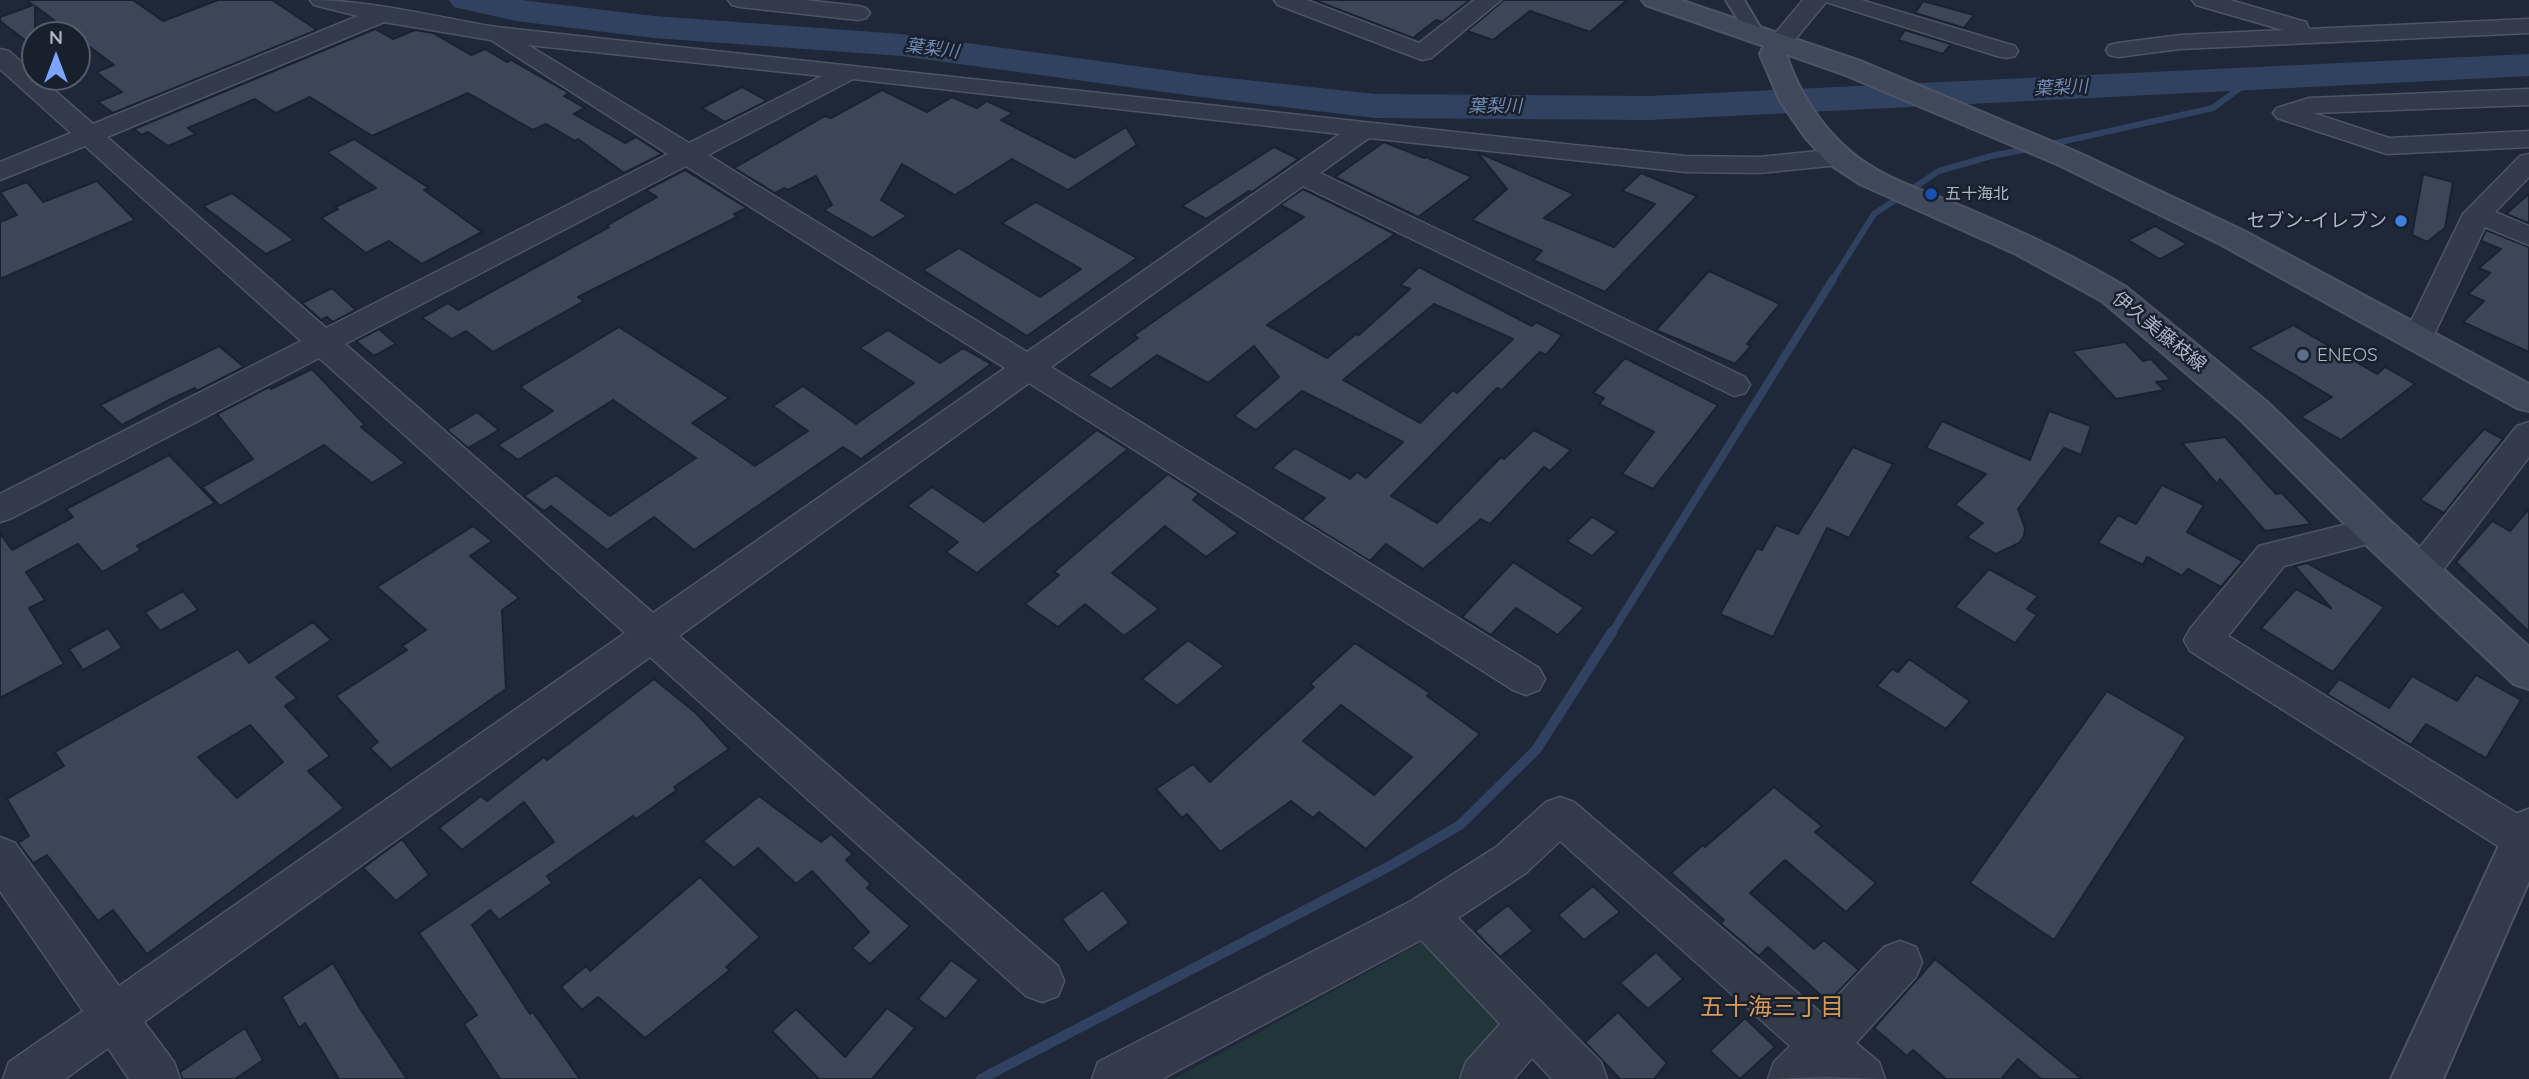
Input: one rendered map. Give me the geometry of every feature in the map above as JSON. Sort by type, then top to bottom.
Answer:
[{"type":"main road","points":[[1655,0],[1770,48],[1853,68],[2069,159],[2233,238],[2529,399]]},
{"type":"main road","name":"伊久美藤枝線","points":[[1770,48],[1817,135],[1839,157],[1880,181],[2014,241],[2114,294],[2254,411],[2375,530],[2529,672]]},
{"type":"street","points":[[322,0],[495,34],[1686,164],[1759,165],[1839,157]]},
{"type":"street","points":[[740,0],[858,13]]},
{"type":"street","points":[[1286,0],[1422,53],[1489,0]]},
{"type":"street","points":[[1735,0],[1770,48],[1816,0]]},
{"type":"street","points":[[1836,0],[2006,51]]},
{"type":"street","points":[[2204,0],[2326,35]]},
{"type":"street","points":[[0,172],[383,14]]},
{"type":"street","points":[[2118,50],[2180,42],[2529,26]]},
{"type":"street","points":[[495,34],[1526,679]]},
{"type":"street","points":[[0,56],[1042,981]]},
{"type":"street","points":[[0,509],[324,344],[684,154],[850,71]]},
{"type":"street","points":[[2529,97],[2309,106],[2286,113],[2388,146],[2529,139]]},
{"type":"street","points":[[26,1079],[1363,130]]},
{"type":"street","points":[[2418,338],[2477,214],[2529,163]]},
{"type":"street","points":[[1302,175],[1734,385]]},
{"type":"street","points":[[2477,214],[2529,236]]},
{"type":"street","points":[[2420,572],[2529,434]]},
{"type":"street","points":[[2375,530],[2272,556],[2203,640],[2526,834],[2417,1079]]},
{"type":"street","points":[[1115,1079],[1426,915],[1511,860],[1560,815],[1862,1079]]},
{"type":"street","points":[[0,856],[157,1079]]},
{"type":"street","points":[[1426,915],[1584,1079]]},
{"type":"street","points":[[1791,1079],[1900,962]]},
{"type":"street","points":[[1483,1079],[1531,1024]]},
{"type":"green space","points":[[1426,940],[1503,1028],[1457,1079],[1174,1079]]},
{"type":"building","points":[[26,0],[133,0],[163,21],[218,0],[272,0],[317,30],[113,113],[98,102],[122,92],[96,72],[114,65],[91,48],[91,21],[55,21],[35,6],[35,21],[21,21],[21,37],[0,21],[0,17],[33,5]]},
{"type":"building","points":[[1314,0],[1470,0],[1442,22],[1436,20],[1413,38]]},
{"type":"building","points":[[1504,0],[1627,0],[1590,32],[1530,11],[1493,40],[1467,31]]},
{"type":"building","points":[[1923,1],[1974,15],[1964,28],[1915,13]]},
{"type":"building","points":[[375,29],[393,39],[415,30],[433,33],[471,55],[485,49],[507,62],[511,60],[569,93],[564,96],[585,108],[574,114],[625,143],[636,137],[662,154],[624,173],[578,139],[575,141],[546,124],[533,130],[468,93],[372,136],[310,97],[276,113],[255,99],[188,128],[196,134],[168,146],[148,132],[142,135],[134,129]]},
{"type":"building","points":[[1905,30],[1951,44],[1943,54],[1898,40]]},
{"type":"building","points":[[742,87],[767,101],[725,122],[702,108]]},
{"type":"building","points":[[882,90],[927,112],[952,97],[977,108],[987,101],[1013,113],[1001,120],[1075,158],[1126,127],[1137,145],[1068,190],[1012,159],[955,195],[902,164],[881,200],[907,216],[873,238],[824,210],[832,205],[816,176],[788,190],[784,188],[775,193],[734,168],[825,116],[831,118]]},
{"type":"building","points":[[354,139],[429,188],[424,190],[482,232],[422,264],[389,241],[366,253],[321,218],[338,209],[335,207],[376,188],[327,152]]},
{"type":"building","points":[[1384,142],[1472,177],[1418,217],[1335,177]]},
{"type":"building","points":[[1274,147],[1299,159],[1252,192],[1249,191],[1206,219],[1182,206]]},
{"type":"building","points":[[1477,152],[1574,194],[1544,218],[1614,247],[1655,204],[1622,191],[1641,173],[1697,196],[1605,292],[1533,260],[1542,251],[1472,220],[1507,189]]},
{"type":"building","points":[[685,170],[747,208],[734,214],[737,217],[578,297],[584,301],[493,352],[466,331],[452,339],[422,318],[448,303],[458,310],[609,227],[606,226],[657,197],[646,190]]},
{"type":"building","points":[[2423,174],[2453,182],[2445,228],[2427,242],[2412,235]]},
{"type":"building","points":[[97,181],[135,220],[0,279],[0,222],[17,215],[0,192],[27,182],[43,202]]},
{"type":"building","points":[[1303,189],[1395,234],[1267,325],[1327,358],[1356,334],[1359,335],[1410,289],[1400,285],[1419,267],[1532,326],[1536,322],[1562,335],[1546,355],[1540,352],[1502,390],[1497,388],[1391,496],[1437,523],[1501,457],[1504,459],[1534,430],[1571,450],[1550,471],[1544,467],[1490,524],[1481,519],[1423,569],[1386,544],[1370,561],[1302,519],[1325,498],[1272,468],[1295,448],[1350,479],[1357,472],[1366,478],[1403,442],[1302,391],[1256,430],[1234,416],[1279,377],[1254,346],[1208,383],[1157,355],[1111,389],[1088,375],[1138,338],[1134,335],[1304,217],[1280,205]],"holes":[[[1434,304],[1513,339],[1457,393],[1453,390],[1420,423],[1343,380]]]},
{"type":"building","points":[[232,193],[294,240],[266,254],[203,206]]},
{"type":"building","points":[[2529,194],[2529,223],[2506,214]]},
{"type":"building","points":[[1036,202],[1137,258],[1027,336],[923,270],[959,248],[1040,297],[1081,269],[1002,223]]},
{"type":"building","points":[[2155,226],[2187,244],[2160,259],[2128,240]]},
{"type":"building","points":[[2486,230],[2529,247],[2529,352],[2463,322],[2484,301],[2468,294],[2490,273],[2479,268],[2501,249],[2481,241]]},
{"type":"building","points":[[1709,271],[1780,304],[1747,344],[1751,346],[1735,364],[1656,330]]},
{"type":"building","points":[[332,288],[356,310],[333,322],[327,317],[321,320],[302,303]]},
{"type":"building","points":[[2293,325],[2377,374],[2385,367],[2415,384],[2341,440],[2301,417],[2332,397],[2249,348]]},
{"type":"building","points":[[619,327],[729,398],[692,423],[755,466],[808,431],[773,406],[803,386],[856,424],[914,383],[860,348],[888,330],[940,363],[963,348],[991,364],[861,459],[843,447],[694,550],[654,517],[607,550],[551,506],[544,511],[524,496],[556,475],[610,516],[696,458],[613,400],[518,460],[498,445],[553,411],[520,387]]},
{"type":"building","points":[[379,329],[396,344],[374,356],[356,341]]},
{"type":"building","points":[[2125,342],[2143,361],[2151,359],[2171,380],[2156,382],[2164,390],[2116,399],[2072,351]]},
{"type":"building","points":[[219,346],[244,367],[197,391],[195,388],[169,400],[122,425],[100,405]]},
{"type":"building","points":[[1625,358],[1718,405],[1653,489],[1622,474],[1654,432],[1599,404],[1604,398],[1593,393]]},
{"type":"building","points":[[312,369],[365,425],[361,427],[405,463],[372,483],[324,445],[220,506],[202,487],[253,459],[217,414],[269,387],[271,389]]},
{"type":"building","points":[[2049,411],[2091,426],[2081,455],[2064,448],[2018,509],[2025,528],[2024,536],[2019,543],[1996,554],[1967,537],[1983,523],[1955,505],[1986,474],[1926,448],[1942,421],[2030,460]]},
{"type":"building","points":[[477,412],[499,430],[468,448],[447,430]]},
{"type":"building","points":[[2484,429],[2503,439],[2444,513],[2420,500]]},
{"type":"building","points":[[1097,430],[1128,449],[977,573],[946,552],[958,542],[907,506],[932,487],[984,522]]},
{"type":"building","points":[[2225,437],[2276,494],[2282,493],[2311,524],[2265,531],[2220,479],[2217,484],[2182,443]]},
{"type":"building","points":[[1853,447],[1893,464],[1849,538],[1827,528],[1773,637],[1720,614],[1757,548],[1762,550],[1776,525],[1798,534]]},
{"type":"building","points":[[169,455],[215,503],[137,546],[141,550],[102,572],[78,544],[26,572],[45,600],[29,608],[64,664],[0,698],[0,533],[12,550],[73,517],[66,509]]},
{"type":"building","points":[[1168,474],[1199,494],[1193,500],[1238,533],[1206,557],[1165,526],[1112,573],[1159,609],[1124,636],[1085,604],[1058,627],[1025,604],[1059,575],[1054,572]]},
{"type":"building","points":[[2162,485],[2204,505],[2187,532],[2243,561],[2221,587],[2188,569],[2182,576],[2147,557],[2143,565],[2098,543],[2118,515],[2136,524]]},
{"type":"building","points":[[2529,509],[2529,632],[2456,562],[2492,521],[2510,531]]},
{"type":"building","points":[[1592,517],[1617,532],[1592,556],[1567,541]]},
{"type":"building","points":[[473,526],[492,541],[470,556],[519,598],[502,610],[506,689],[391,769],[370,748],[378,742],[336,696],[407,650],[402,646],[426,630],[377,587]]},
{"type":"building","points":[[1513,562],[1584,608],[1558,635],[1516,608],[1491,635],[1462,617]]},
{"type":"building","points":[[2307,563],[2384,607],[2333,672],[2261,628],[2296,589],[2331,608],[2295,566]]},
{"type":"building","points":[[1989,569],[2038,596],[2027,609],[2037,615],[2015,643],[1955,607]]},
{"type":"building","points":[[183,591],[198,610],[160,631],[145,612]]},
{"type":"building","points":[[313,622],[331,640],[276,677],[297,698],[285,706],[330,756],[308,771],[344,808],[147,954],[113,910],[98,921],[47,855],[33,863],[18,843],[29,836],[7,799],[64,766],[55,752],[238,649],[249,663]],"holes":[[[250,725],[283,762],[237,798],[198,757]]]},
{"type":"building","points":[[108,628],[122,648],[83,670],[69,649]]},
{"type":"building","points":[[1188,640],[1224,666],[1177,706],[1142,679]]},
{"type":"building","points":[[1355,643],[1430,693],[1427,696],[1480,734],[1366,849],[1319,812],[1313,818],[1291,801],[1220,852],[1187,814],[1182,818],[1156,789],[1193,764],[1210,782],[1314,687],[1310,684]],"holes":[[[1341,705],[1412,757],[1374,795],[1303,741]]]},
{"type":"building","points":[[1909,659],[1970,701],[1946,729],[1877,686],[1892,669],[1898,672]]},
{"type":"building","points":[[2476,675],[2521,700],[2486,758],[2426,724],[2411,745],[2327,694],[2339,679],[2389,708],[2412,676],[2457,701]]},
{"type":"building","points":[[654,679],[696,713],[729,749],[674,787],[677,790],[636,819],[633,816],[547,876],[552,883],[499,920],[490,910],[472,925],[530,1014],[533,1012],[580,1079],[500,1079],[464,1024],[477,1015],[419,933],[554,842],[524,802],[462,850],[439,828],[481,796],[487,801],[544,757],[547,760]]},
{"type":"building","points":[[2107,691],[2186,737],[2054,940],[1970,883]]},
{"type":"building","points":[[1774,787],[1822,826],[1815,832],[1876,883],[1846,912],[1785,860],[1750,893],[1814,949],[1824,940],[1859,970],[1828,1002],[1768,947],[1759,956],[1720,923],[1724,920],[1671,873]]},
{"type":"building","points":[[759,796],[821,842],[831,834],[853,854],[846,860],[871,884],[867,888],[910,926],[870,964],[852,948],[869,932],[812,871],[796,884],[758,848],[734,868],[703,841]]},
{"type":"building","points":[[402,839],[429,875],[396,901],[363,868]]},
{"type":"building","points":[[700,877],[760,937],[726,967],[730,970],[645,1038],[598,997],[582,1010],[561,987],[586,966],[590,971]]},
{"type":"building","points":[[1593,886],[1620,912],[1584,940],[1558,915]]},
{"type":"building","points":[[1103,890],[1129,923],[1088,953],[1062,919]]},
{"type":"building","points":[[1508,905],[1533,931],[1500,957],[1475,931]]},
{"type":"building","points":[[1656,952],[1683,979],[1648,1009],[1620,983]]},
{"type":"building","points":[[1935,959],[2082,1079],[2041,1079],[2018,1059],[2001,1079],[1946,1079],[1913,1050],[1907,1056],[1874,1028]]},
{"type":"building","points":[[951,960],[979,980],[946,1019],[918,999]]},
{"type":"building","points":[[333,963],[407,1079],[339,1079],[305,1023],[299,1028],[282,997]]},
{"type":"building","points":[[887,1008],[915,1028],[872,1079],[819,1079],[772,1031],[796,1009],[845,1057]]},
{"type":"building","points":[[1618,1012],[1667,1063],[1654,1079],[1620,1079],[1585,1042]]},
{"type":"building","points":[[1745,1018],[1775,1047],[1740,1079],[1710,1051]]},
{"type":"building","points":[[245,1028],[263,1060],[235,1079],[182,1079],[180,1072]]},
{"type":"waterway","name":"葉梨川","points":[[466,0],[516,10],[654,27],[901,45],[1201,86],[1375,106],[1649,108],[2529,65]]},
{"type":"waterway","points":[[2047,145],[2213,108],[2252,79]]},
{"type":"waterway","points":[[1832,281],[1874,214],[1939,171],[1991,156],[2033,148]]},
{"type":"waterway","points":[[1611,634],[1833,279]]},
{"type":"waterway","points":[[981,1079],[1388,867],[1460,825],[1536,750],[1612,632]]},
{"type":"place","name":"五十海北","points":[[1931,194]]},
{"type":"place","name":"セブン-イレブン","points":[[2401,221]]},
{"type":"place","name":"ENEOS","points":[[2303,355]]},
{"type":"district","name":"五十海三丁目","points":[[1772,1008]]}]
